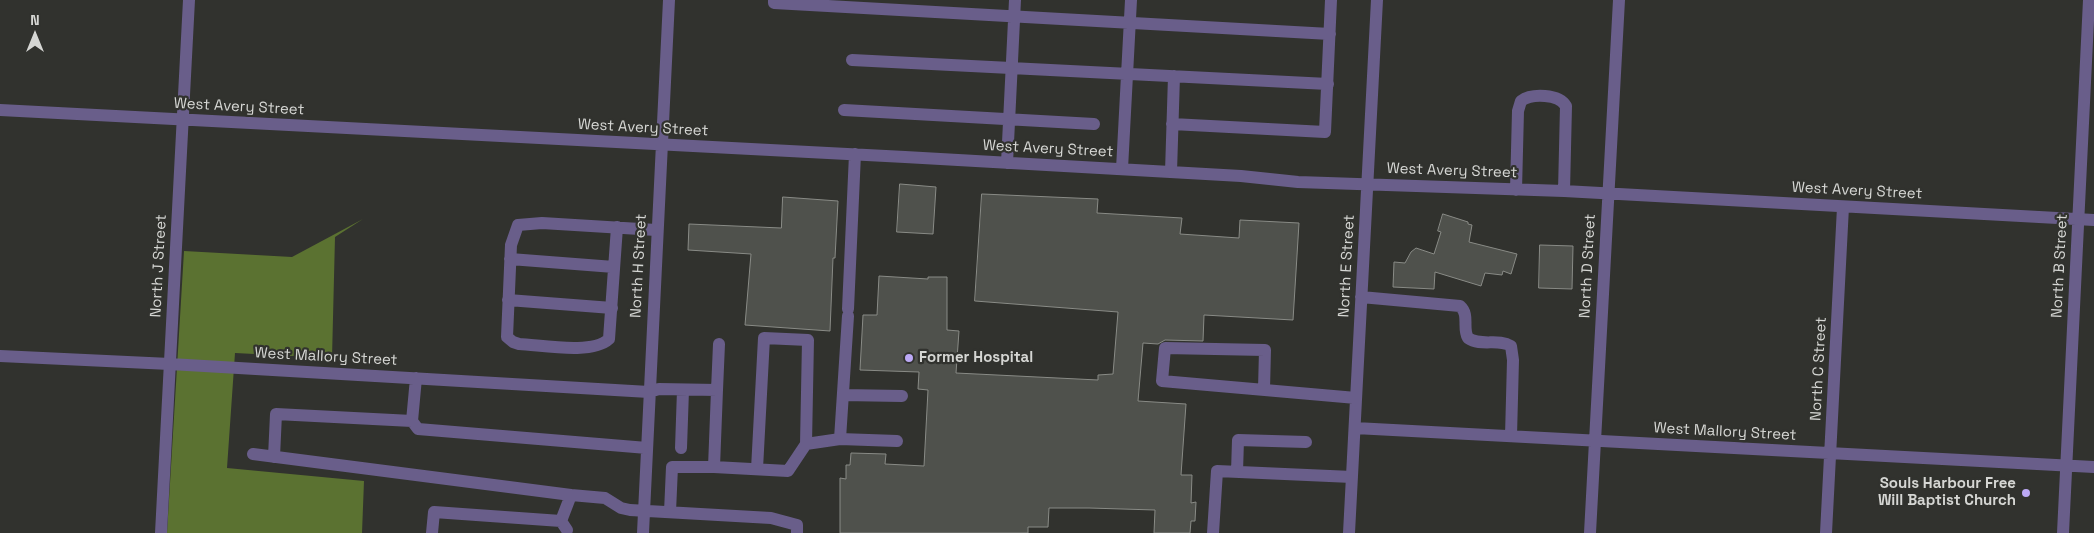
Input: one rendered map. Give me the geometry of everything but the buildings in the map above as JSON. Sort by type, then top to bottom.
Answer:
[{"type":"street","name":"North J Street","points":[[161,533],[189,0]]},
{"type":"street","name":"North H Street","points":[[643,533],[660,145],[669,0]]},
{"type":"street","points":[[774,0],[774,3],[1330,34]]},
{"type":"street","points":[[1007,163],[1016,0]]},
{"type":"street","points":[[1122,170],[1131,0]]},
{"type":"street","points":[[1172,124],[1325,132],[1331,0]]},
{"type":"street","name":"North E Street","points":[[1349,533],[1377,0]]},
{"type":"street","name":"North D Street","points":[[1590,533],[1619,0]]},
{"type":"street","name":"North B Street","points":[[2063,533],[2089,0]]},
{"type":"street","points":[[852,60],[1328,84]]},
{"type":"street","points":[[1171,172],[1174,76]]},
{"type":"street","points":[[1516,190],[1518,111],[1521,101],[1531,97],[1556,98],[1566,106],[1564,191]]},
{"type":"street","name":"West Avery Street","points":[[0,110],[855,154],[1241,176],[1298,182],[1564,191],[2094,220]]},
{"type":"street","points":[[844,110],[1094,124]]},
{"type":"street","points":[[840,439],[855,154]]},
{"type":"street","name":"North C Street","points":[[1826,533],[1843,207]]},
{"type":"street","points":[[617,227],[609,339],[604,344],[578,347],[519,344],[507,337],[511,245],[518,225],[542,223],[617,227],[656,230]]},
{"type":"street","points":[[510,259],[614,267]]},
{"type":"street","points":[[1361,297],[1460,306],[1466,314],[1466,334],[1468,338],[1480,343],[1502,343],[1511,346],[1513,360],[1512,436]]},
{"type":"street","points":[[508,300],[612,308]]},
{"type":"street","points":[[670,512],[672,467],[788,471],[806,444],[808,340],[764,338],[757,469]]},
{"type":"street","points":[[714,467],[719,344]]},
{"type":"street","points":[[1264,390],[1265,350],[1165,348],[1162,381],[1264,390],[1356,398]]},
{"type":"street","name":"West Mallory Street","points":[[0,356],[649,392],[659,390],[716,390]]},
{"type":"street","points":[[416,378],[412,420],[418,429],[647,448]]},
{"type":"street","points":[[681,448],[684,390]]},
{"type":"street","points":[[843,395],[902,396]]},
{"type":"street","points":[[274,457],[276,414],[412,420]]},
{"type":"street","name":"West Mallory Street","points":[[1355,428],[2094,467]]},
{"type":"street","points":[[806,444],[840,439],[897,441]]},
{"type":"street","points":[[1237,472],[1238,440],[1306,442]]},
{"type":"street","points":[[253,454],[605,498],[621,508],[644,511],[771,518],[797,525],[797,533]]},
{"type":"street","points":[[1213,533],[1217,471],[1352,477]]},
{"type":"street","points":[[432,533],[434,512],[566,529],[571,495]]},
{"type":"green space","points":[[363,219],[335,237],[332,358],[235,353],[227,468],[364,481],[362,533],[167,533],[184,251],[292,257]]},
{"type":"place","name":"Former Hospital","points":[[909,358]]},
{"type":"place","name":"Souls Harbour Free Will Baptist Church","points":[[2026,493]]}]
